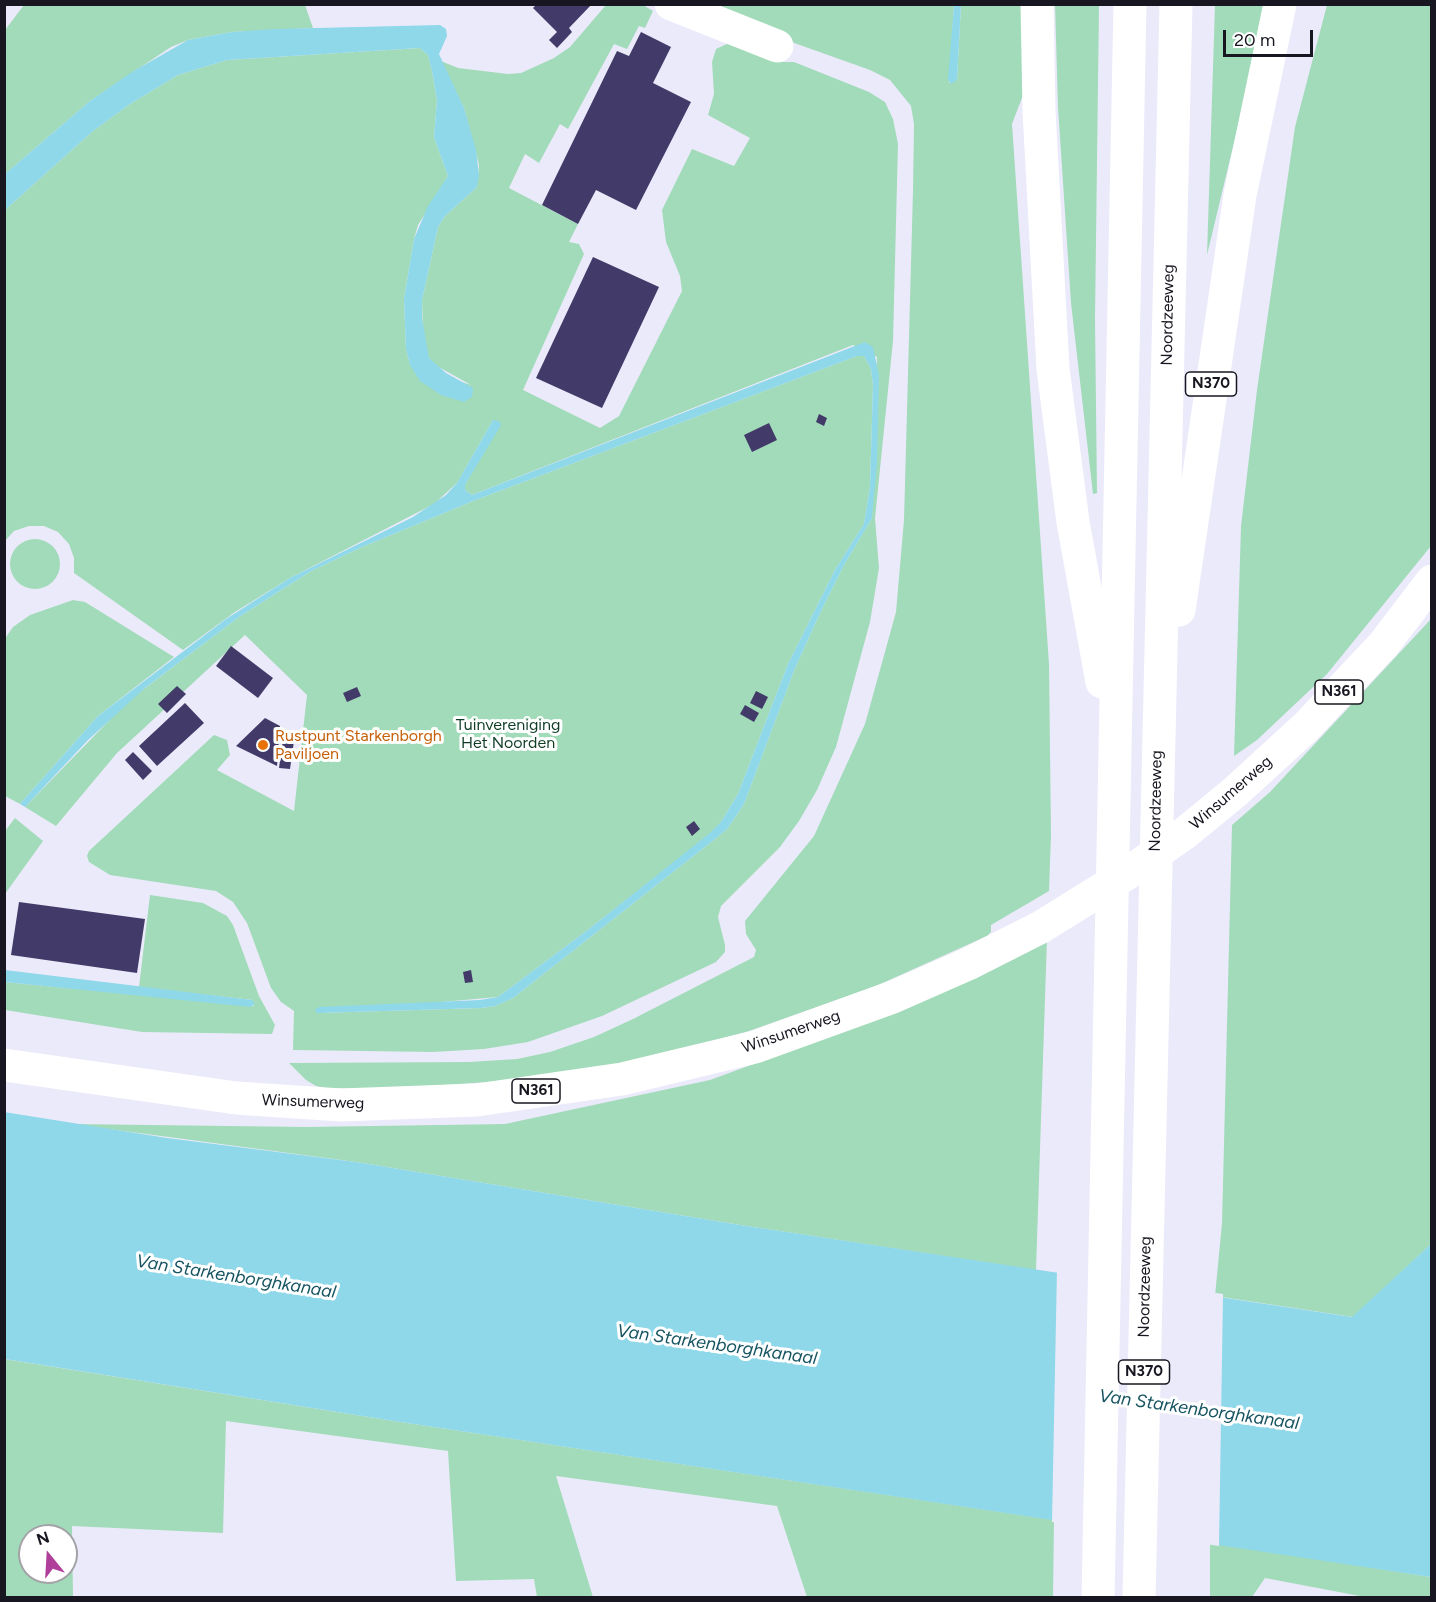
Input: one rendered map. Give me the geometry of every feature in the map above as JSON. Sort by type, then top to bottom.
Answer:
[{"type":"main road","points":[[671,4],[777,46]]},
{"type":"main road","name":"N370","points":[[1037,4],[1053,369],[1072,522],[1115,753]]},
{"type":"main road","name":"N370","points":[[1098,1598],[1130,4]]},
{"type":"main road","name":"Noordzeeweg","points":[[1139,1598],[1176,4]]},
{"type":"main road","name":"N370","points":[[1157,766],[1238,206],[1280,4]]},
{"type":"main road","name":"Winsumerweg","points":[[4,1065],[236,1098],[341,1105],[477,1100],[578,1086],[622,1079],[755,1047],[893,997],[968,964],[1041,927],[1128,873],[1185,833],[1235,792],[1306,727],[1384,644],[1431,581]]},
{"type":"main road","name":"N370","points":[[1140,1559],[1160,1598]]},
{"type":"green space","points":[[24,5],[305,5],[313,28],[232,32],[188,40],[171,47],[90,101],[5,174],[5,30]]},
{"type":"green space","name":"Tuinvereniging Het Noorden","points":[[606,5],[643,5],[653,11],[645,28],[639,26],[627,49],[614,44],[568,129],[560,124],[539,163],[525,154],[509,188],[578,224],[569,242],[579,244],[584,254],[523,390],[600,428],[619,416],[682,291],[680,276],[666,242],[662,210],[692,149],[734,166],[750,138],[708,115],[714,94],[712,62],[716,49],[729,43],[783,62],[794,62],[869,92],[885,102],[893,119],[898,144],[893,341],[875,518],[879,568],[870,622],[836,747],[817,790],[799,821],[780,847],[721,906],[718,917],[725,952],[716,962],[602,1016],[528,1042],[484,1049],[433,1052],[293,1050],[294,1011],[281,1002],[271,988],[247,923],[233,902],[216,891],[110,875],[89,862],[87,856],[89,851],[214,735],[227,740],[230,755],[217,770],[294,811],[307,695],[245,635],[117,753],[56,826],[25,807],[128,701],[239,617],[311,571],[362,547],[473,501],[857,356],[864,356],[871,369],[873,385],[870,487],[864,524],[835,570],[788,664],[738,794],[721,822],[711,833],[589,929],[498,997],[318,1013],[481,1008],[495,1006],[513,998],[727,829],[744,804],[795,668],[844,565],[872,518],[877,357],[853,345],[472,495],[465,490],[465,485],[500,423],[493,420],[457,483],[434,504],[290,578],[235,612],[183,650],[74,573],[74,558],[69,544],[58,532],[44,526],[29,526],[14,531],[5,541],[5,210],[93,131],[130,104],[178,75],[227,60],[420,48],[428,55],[432,71],[437,100],[434,137],[448,176],[418,225],[414,239],[404,299],[406,349],[410,365],[471,385],[435,365],[429,358],[423,336],[422,300],[438,227],[445,216],[477,187],[479,165],[464,108],[441,61],[458,68],[508,74],[521,73],[554,58],[570,47]]},
{"type":"green space","points":[[702,5],[954,5],[949,83],[957,80],[961,5],[1026,5],[1028,82],[1012,124],[1049,664],[1051,835],[1049,891],[991,925],[991,932],[987,936],[876,986],[749,1031],[684,1049],[619,1064],[502,1081],[385,1089],[316,1086],[306,1080],[289,1063],[469,1062],[517,1059],[550,1052],[594,1037],[633,1019],[754,957],[756,950],[746,934],[745,921],[814,836],[865,724],[896,612],[904,520],[913,190],[914,124],[911,106],[890,80],[870,70],[741,24]]},
{"type":"green space","points":[[1055,5],[1099,5],[1095,319],[1097,493],[1093,494],[1071,303],[1058,107]]},
{"type":"green space","points":[[1215,5],[1267,5],[1207,255]]},
{"type":"green space","points":[[1327,5],[1431,5],[1431,546],[1327,674],[1257,740],[1234,756],[1241,526],[1257,390],[1295,127]]},
{"type":"green space","points":[[30,539],[40,539],[53,546],[60,559],[60,569],[53,582],[40,589],[30,589],[21,585],[14,578],[10,569],[10,559],[14,550],[21,543]]},
{"type":"green space","points":[[73,600],[85,602],[174,657],[98,716],[20,804],[5,796],[4,640],[13,627],[30,615]]},
{"type":"green space","points":[[1431,619],[1431,1244],[1353,1317],[1215,1296],[1222,1223],[1232,825],[1270,792]]},
{"type":"green space","points":[[15,818],[43,841],[5,894],[5,831]]},
{"type":"green space","points":[[150,895],[203,903],[227,916],[233,925],[259,996],[275,1025],[272,1034],[142,1032],[5,1010],[4,982],[254,1006],[252,1000],[139,987]]},
{"type":"green space","points":[[1047,938],[1036,1270],[740,1225],[356,1162],[71,1124],[307,1127],[505,1124],[710,1080],[852,1028]]},
{"type":"green space","points":[[4,1359],[394,1421],[1054,1520],[1053,1597],[807,1597],[777,1506],[556,1476],[593,1597],[537,1597],[534,1579],[456,1581],[448,1451],[226,1421],[223,1533],[78,1526],[78,1524],[18,1524],[18,1584],[73,1584],[73,1597],[5,1597]]},
{"type":"green space","points":[[1210,1542],[1431,1577],[1431,1597],[1365,1597],[1265,1578],[1252,1597],[1210,1597]]},
{"type":"water","points":[[954,5],[961,5],[957,80],[951,84],[948,80]]},
{"type":"water","points":[[440,25],[446,29],[447,36],[439,54],[464,108],[476,150],[479,176],[477,187],[445,216],[438,227],[422,300],[422,318],[429,358],[446,373],[473,388],[472,397],[464,402],[441,395],[420,381],[410,365],[406,349],[404,299],[414,239],[428,206],[448,176],[434,137],[437,100],[432,71],[428,55],[420,48],[227,60],[178,75],[130,104],[93,131],[5,210],[5,174],[90,101],[132,72],[188,40],[232,32],[275,29]]},
{"type":"water","points":[[865,342],[873,347],[879,375],[877,463],[872,518],[844,565],[795,668],[744,804],[727,829],[513,998],[495,1006],[481,1008],[317,1013],[315,1010],[319,1007],[480,1000],[498,997],[589,929],[721,822],[738,794],[788,664],[835,570],[864,524],[870,487],[873,385],[871,369],[864,356],[857,356],[473,501],[362,547],[311,571],[239,617],[145,688],[88,740],[25,807],[20,804],[98,716],[226,619],[290,578],[413,517],[446,495],[457,483],[493,420],[499,421],[501,425],[465,485],[465,490],[472,495]]},
{"type":"water","points":[[5,970],[252,1000],[255,1004],[250,1007],[5,982]]},
{"type":"water","name":"Van Starkenborghkanaal","points":[[4,1112],[167,1138],[356,1162],[740,1225],[1352,1317],[1431,1244],[1431,1577],[394,1421],[5,1359]]},
{"type":"pier","points":[[1057,1269],[1223,1294],[1219,1546],[1052,1522]]},
{"type":"building","points":[[537,4],[592,4],[569,28],[572,32],[557,48],[549,40],[557,32],[533,8]]},
{"type":"building","points":[[641,32],[671,47],[653,83],[691,102],[636,210],[596,190],[578,224],[542,205],[617,51],[629,56]]},
{"type":"building","points":[[593,257],[659,287],[602,408],[536,378]]},
{"type":"building","points":[[819,414],[827,418],[824,426],[816,422]]},
{"type":"building","points":[[769,423],[777,440],[752,452],[744,435]]},
{"type":"building","points":[[231,646],[273,678],[258,698],[216,666]]},
{"type":"building","points":[[177,686],[186,694],[167,713],[158,704]]},
{"type":"building","points":[[357,687],[361,696],[347,702],[343,693]]},
{"type":"building","points":[[756,691],[768,697],[762,709],[750,703]]},
{"type":"building","points":[[185,703],[204,723],[157,766],[139,746]]},
{"type":"building","points":[[745,705],[759,713],[754,722],[740,714]]},
{"type":"building","points":[[265,718],[280,726],[277,766],[236,746]]},
{"type":"building","points":[[283,739],[294,741],[290,769],[279,768]]},
{"type":"building","points":[[133,752],[152,771],[143,780],[125,760]]},
{"type":"building","points":[[694,821],[700,829],[692,836],[686,827]]},
{"type":"building","points":[[19,902],[145,919],[137,973],[11,955]]},
{"type":"building","points":[[471,970],[473,982],[465,983],[463,972]]},
{"type":"place","name":"Rustpunt Starkenborgh Paviljoen","points":[[263,745]]}]
